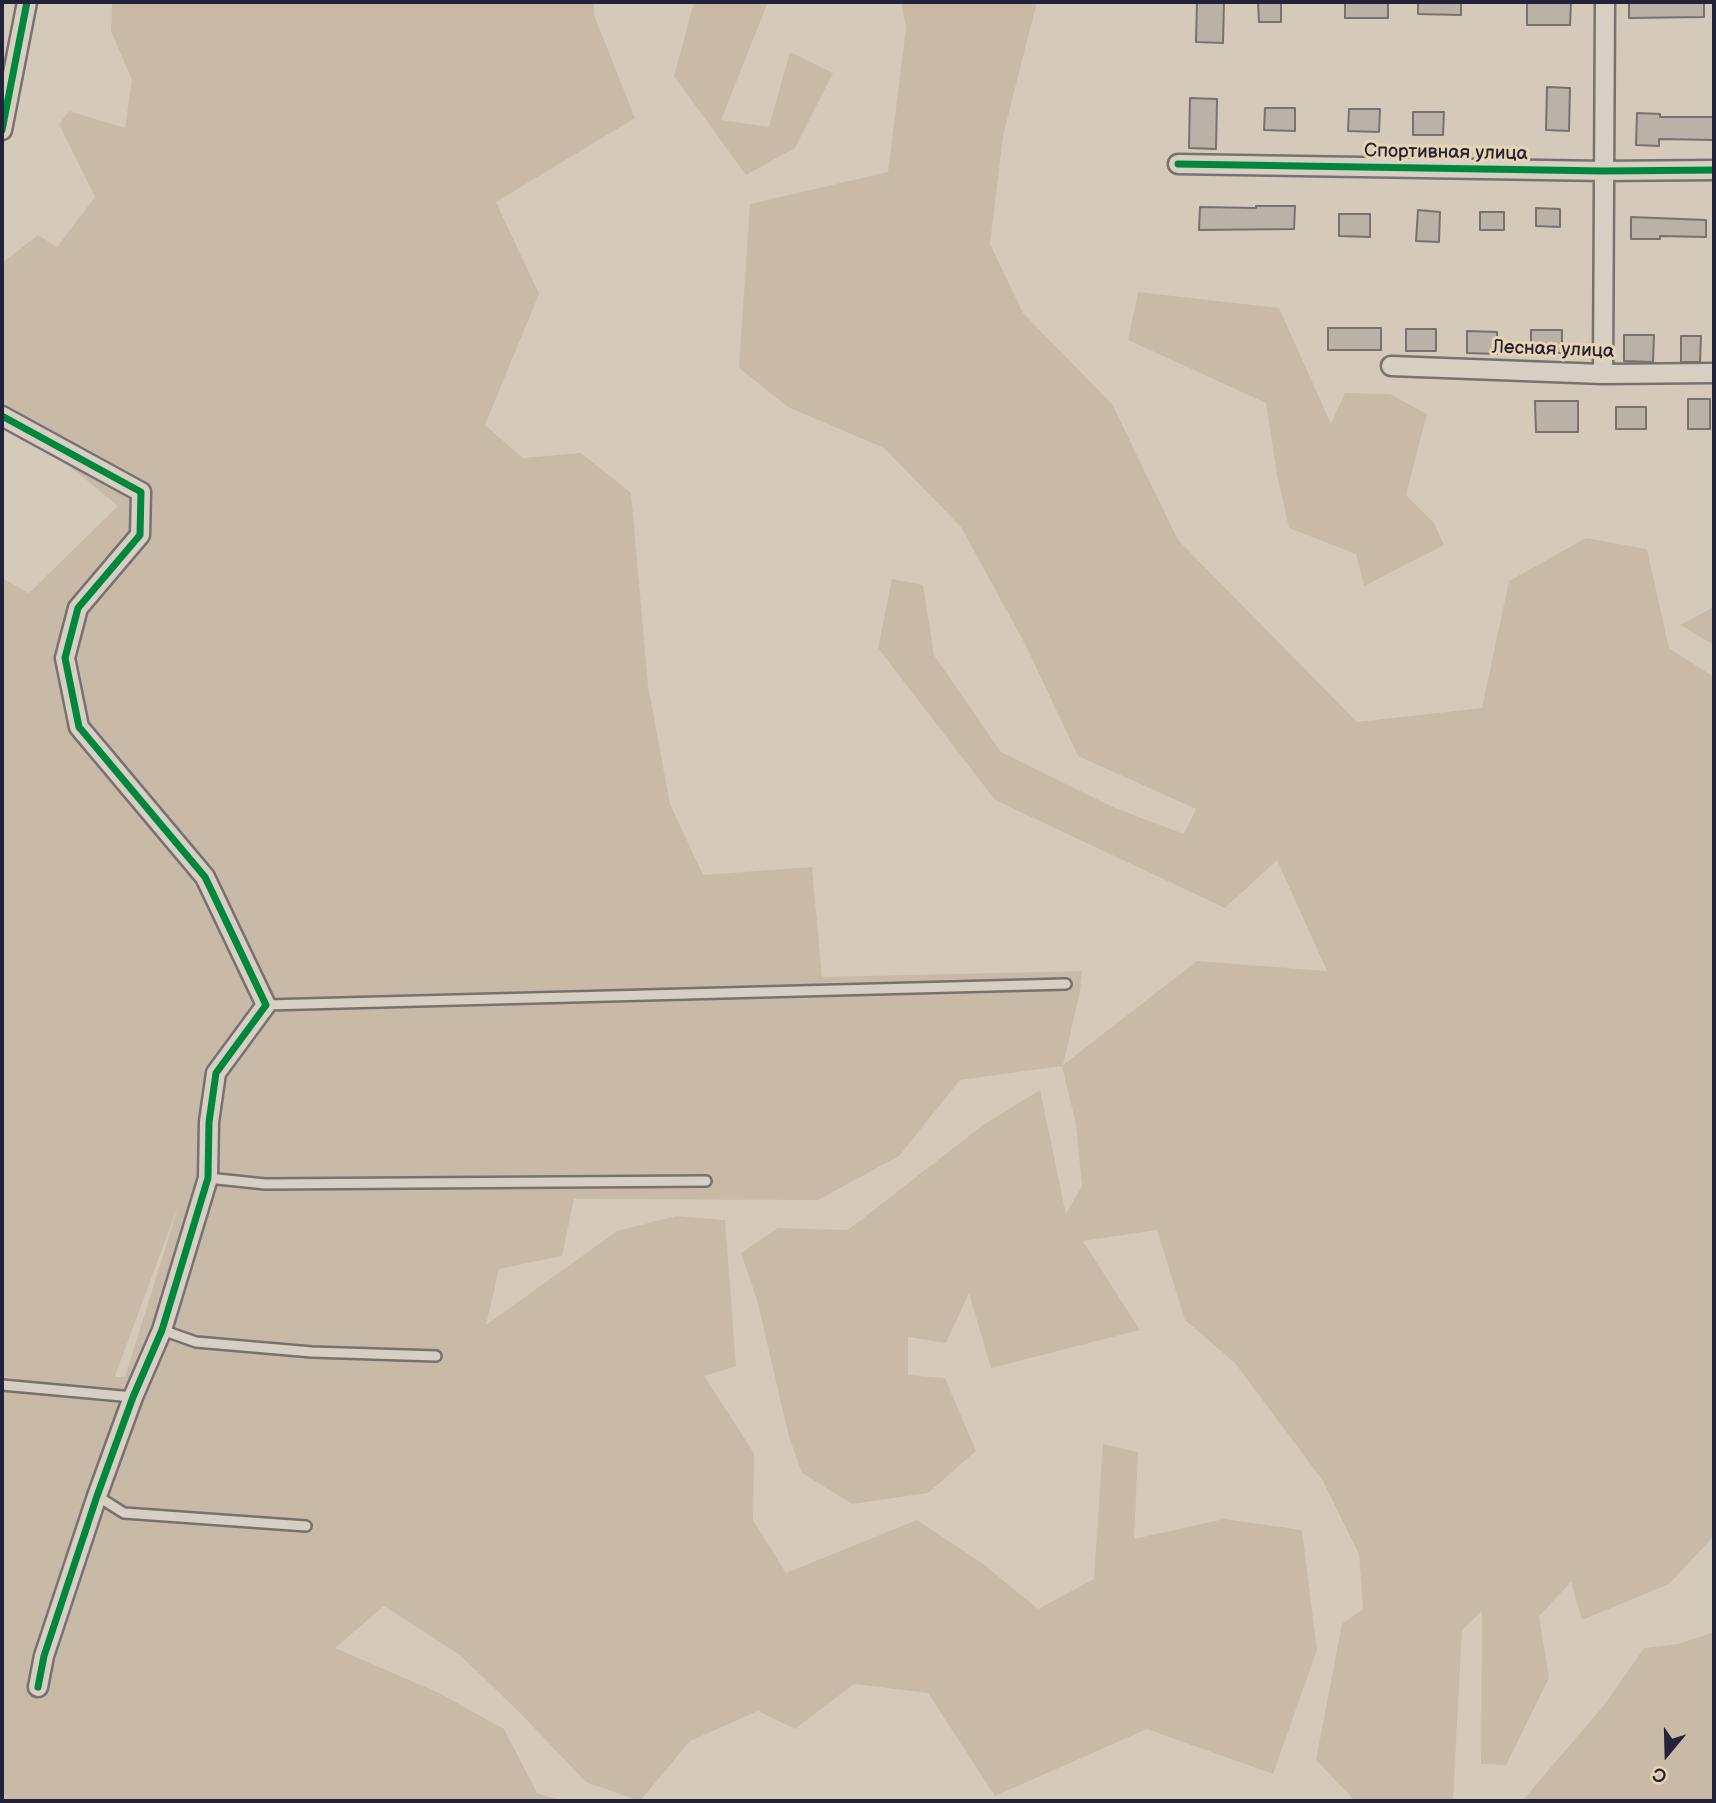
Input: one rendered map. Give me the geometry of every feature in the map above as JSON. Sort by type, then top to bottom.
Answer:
[{"type":"street","points":[[2,130],[27,2]]},
{"type":"street","points":[[1603,373],[1605,2]]},
{"type":"street","name":"Спортивная улица","points":[[1178,164],[1604,171],[1714,170]]},
{"type":"street","name":"Лесная улица","points":[[1391,366],[1603,373],[1714,373]]},
{"type":"street","points":[[2,416],[141,492],[140,535],[78,608],[65,658],[79,727],[205,877],[266,1005],[216,1073],[209,1122],[208,1178],[162,1330],[133,1397],[97,1496],[44,1656],[38,1687]]},
{"type":"lane","points":[[266,1005],[1066,984]]},
{"type":"lane","points":[[208,1178],[265,1184],[706,1181]]},
{"type":"lane","points":[[162,1330],[196,1342],[312,1352],[436,1356]]},
{"type":"lane","points":[[2,1385],[133,1397]]},
{"type":"lane","points":[[97,1496],[124,1513],[306,1526]]},
{"type":"shaded area","points":[[112,2],[594,2],[594,15],[635,118],[496,202],[539,294],[485,425],[523,458],[581,453],[631,493],[648,685],[670,804],[703,875],[812,867],[822,977],[1082,971],[1080,992],[1063,1065],[1197,961],[1327,971],[1277,860],[1225,908],[995,800],[878,648],[892,579],[923,585],[934,655],[1001,752],[1115,808],[1184,834],[1196,809],[1078,756],[1025,644],[961,527],[884,448],[788,407],[739,368],[750,204],[888,172],[906,28],[901,2],[1037,2],[1003,136],[990,244],[1023,313],[1112,404],[1178,540],[1357,722],[1482,708],[1509,581],[1586,538],[1647,549],[1669,648],[1714,677],[1714,1536],[1669,1584],[1582,1620],[1571,1582],[1539,1616],[1549,1678],[1506,1765],[1481,1764],[1482,1611],[1462,1630],[1453,1801],[1355,1801],[1316,1760],[1342,1624],[1363,1609],[1359,1554],[1323,1481],[1235,1363],[1185,1320],[1157,1230],[1083,1241],[1140,1330],[991,1368],[969,1293],[946,1343],[908,1337],[908,1375],[945,1378],[976,1451],[928,1493],[852,1504],[802,1473],[789,1437],[757,1300],[741,1253],[778,1228],[848,1230],[983,1125],[1040,1090],[1066,1214],[1082,1186],[1076,1124],[1062,1066],[960,1080],[899,1156],[818,1200],[574,1199],[562,1256],[499,1269],[486,1325],[617,1231],[676,1216],[725,1220],[736,1366],[704,1376],[754,1453],[753,1520],[786,1573],[917,1520],[982,1563],[1038,1609],[1094,1579],[1103,1444],[1138,1452],[1134,1539],[1224,1519],[1302,1530],[1317,1650],[1273,1774],[1147,1729],[995,1796],[928,1693],[854,1684],[795,1729],[758,1711],[690,1741],[640,1801],[586,1782],[460,1655],[384,1606],[335,1648],[437,1692],[504,1729],[537,1793],[563,1801],[2,1801],[2,578],[29,593],[118,506],[2,411],[2,263],[38,235],[57,247],[95,197],[59,124],[69,111],[125,128],[132,80],[111,31]],"holes":[[[179,1204],[125,1377],[115,1376]]]},
{"type":"shaded area","points":[[694,2],[768,2],[721,120],[769,127],[790,52],[833,73],[795,148],[746,175],[674,76]]},
{"type":"shaded area","points":[[1138,292],[1279,308],[1331,424],[1345,393],[1390,394],[1427,414],[1406,495],[1434,523],[1444,545],[1364,586],[1356,554],[1289,528],[1277,475],[1266,403],[1128,340]]},
{"type":"shaded area","points":[[1714,607],[1714,645],[1680,625]]},
{"type":"shaded area","points":[[1714,1632],[1714,1801],[1522,1801],[1605,1704],[1644,1648],[1678,1644]]},
{"type":"building","points":[[1197,2],[1224,2],[1223,43],[1196,42]]},
{"type":"building","points":[[1258,2],[1281,2],[1281,22],[1259,22]]},
{"type":"building","points":[[1345,2],[1388,2],[1388,18],[1345,18]]},
{"type":"building","points":[[1418,2],[1461,2],[1461,15],[1418,14]]},
{"type":"building","points":[[1527,2],[1571,2],[1570,25],[1527,25]]},
{"type":"building","points":[[1629,2],[1704,2],[1704,17],[1629,18]]},
{"type":"building","points":[[1547,87],[1570,88],[1569,131],[1546,130]]},
{"type":"building","points":[[1190,98],[1217,99],[1216,149],[1189,148]]},
{"type":"building","points":[[1265,108],[1295,108],[1295,131],[1264,130]]},
{"type":"building","points":[[1349,109],[1380,109],[1379,132],[1348,131]]},
{"type":"building","points":[[1413,112],[1444,112],[1443,135],[1413,135]]},
{"type":"building","points":[[1637,113],[1660,114],[1660,117],[1714,117],[1714,140],[1659,139],[1659,146],[1636,145]]},
{"type":"building","points":[[1295,206],[1294,229],[1199,230],[1200,207]]},
{"type":"building","points":[[1536,208],[1560,209],[1560,227],[1536,226]]},
{"type":"building","points":[[1418,210],[1440,212],[1439,242],[1416,241]]},
{"type":"building","points":[[1480,212],[1504,212],[1504,230],[1480,230]]},
{"type":"building","points":[[1339,214],[1370,214],[1370,237],[1339,236]]},
{"type":"building","points":[[1631,217],[1706,220],[1706,237],[1660,236],[1660,239],[1631,239]]},
{"type":"building","points":[[1328,328],[1381,328],[1381,350],[1328,350]]},
{"type":"building","points":[[1406,329],[1436,329],[1436,351],[1406,351]]},
{"type":"building","points":[[1531,330],[1562,330],[1562,353],[1531,352]]},
{"type":"building","points":[[1467,331],[1497,332],[1497,354],[1467,353]]},
{"type":"building","points":[[1624,335],[1654,335],[1653,362],[1624,361]]},
{"type":"building","points":[[1681,336],[1701,336],[1700,362],[1681,362]]},
{"type":"building","points":[[1688,399],[1710,399],[1710,429],[1688,429]]},
{"type":"building","points":[[1535,401],[1578,401],[1578,432],[1536,432]]},
{"type":"building","points":[[1616,407],[1646,407],[1646,429],[1616,429]]},
{"type":"cycle path","points":[[2,130],[27,2]]},
{"type":"cycle path","points":[[1178,164],[1604,171],[1714,170]]},
{"type":"cycle path","points":[[2,416],[141,492],[140,535],[78,608],[65,658],[79,727],[205,877],[266,1005],[216,1073],[209,1122],[208,1178],[162,1330],[133,1397],[97,1496],[44,1656],[38,1687]]}]
